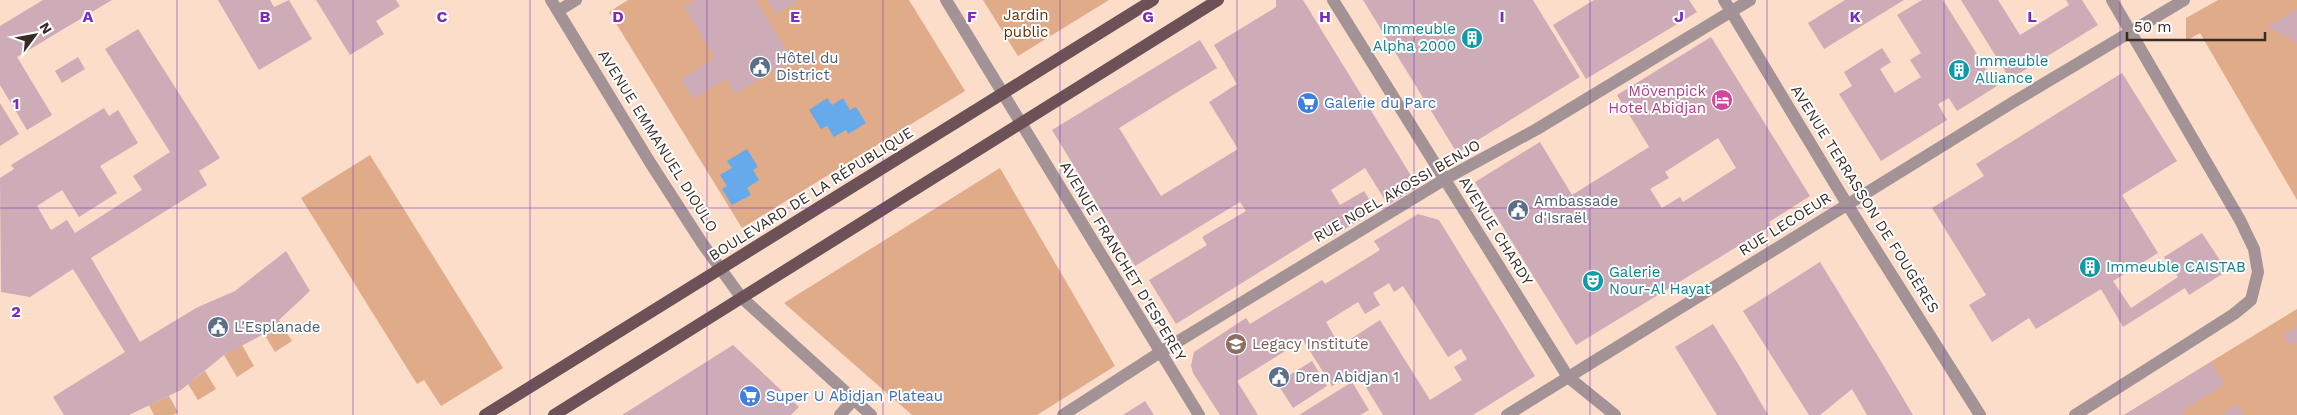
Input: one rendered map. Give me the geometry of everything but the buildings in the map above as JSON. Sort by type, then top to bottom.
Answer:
[{"type":"main road","name":"BOULEVARD DE LA RÉPUBLIQUE","points":[[486,415],[1154,0]]},
{"type":"main road","points":[[554,415],[1218,0]]},
{"type":"street","name":"AVENUE EMMANUEL DIOULO","points":[[551,0],[651,164],[741,297],[872,415]]},
{"type":"street","points":[[558,12],[576,0]]},
{"type":"street","name":"AVENUE FRANCHET D'ESPEREY","points":[[946,0],[1199,415]]},
{"type":"street","name":"AVENUE CHARDY","points":[[1333,0],[1568,377],[1615,415]]},
{"type":"street","name":"AVENUE TERRASSON DE FOUGÈRES","points":[[1724,0],[1848,204],[1980,415]]},
{"type":"street","name":"RUE NOEL AKOSSI BENJO","points":[[1063,415],[1159,352],[1445,180],[1537,129],[1750,0]]},
{"type":"street","points":[[2075,415],[2234,314],[2251,300],[2258,272],[2254,249],[2240,220],[2112,0]]},
{"type":"street","name":"RUE LECOEUR","points":[[1507,415],[1848,204],[2184,0]]},
{"type":"street","points":[[840,415],[854,399]]},
{"type":"green space","points":[[628,0],[909,0],[965,91],[742,228],[609,12]]},
{"type":"green space","name":"Jardin public","points":[[983,0],[1109,0],[1018,56]]},
{"type":"green space","points":[[2218,0],[2297,0],[2297,200],[2200,33],[2186,41],[2186,18]]},
{"type":"green space","points":[[370,155],[503,368],[441,406],[424,380],[417,384],[301,198]]},
{"type":"green space","points":[[1000,168],[1115,366],[1037,415],[912,415],[784,303]]},
{"type":"green space","points":[[2297,309],[2297,415],[2124,415]]},
{"type":"green space","points":[[279,320],[292,341],[275,352],[264,334]]},
{"type":"green space","points":[[242,345],[254,366],[237,377],[224,355]]},
{"type":"green space","points":[[205,371],[216,389],[198,400],[188,384]]},
{"type":"green space","points":[[169,396],[178,412],[173,415],[154,415],[149,405]]},
{"type":"water","points":[[827,98],[832,105],[843,98],[850,110],[856,107],[866,123],[848,134],[846,130],[834,137],[827,126],[821,129],[809,110]]},
{"type":"water","points":[[747,149],[758,167],[753,170],[759,180],[747,188],[751,195],[732,205],[722,189],[727,186],[720,175],[732,168],[727,161]]},
{"type":"place","name":"Immeuble Alpha 2000","points":[[1472,38]]},
{"type":"place","name":"Hôtel du District","points":[[760,67]]},
{"type":"place","name":"Immeuble Alliance","points":[[1959,70]]},
{"type":"place","name":"Mövenpick Hotel Abidjan","points":[[1722,100]]},
{"type":"place","name":"Galerie du Parc","points":[[1308,103]]},
{"type":"place","name":"Ambassade d'Israël","points":[[1518,210]]},
{"type":"place","name":"Immeuble CAISTAB","points":[[2090,267]]},
{"type":"place","name":"Galerie Nour-Al Hayat","points":[[1593,281]]},
{"type":"place","name":"L'Esplanade","points":[[218,327]]},
{"type":"place","name":"Legacy Institute","points":[[1236,344]]},
{"type":"place","name":"Dren Abidjan 1","points":[[1279,377]]},
{"type":"place","name":"Super U Abidjan Plateau","points":[[750,396]]}]
